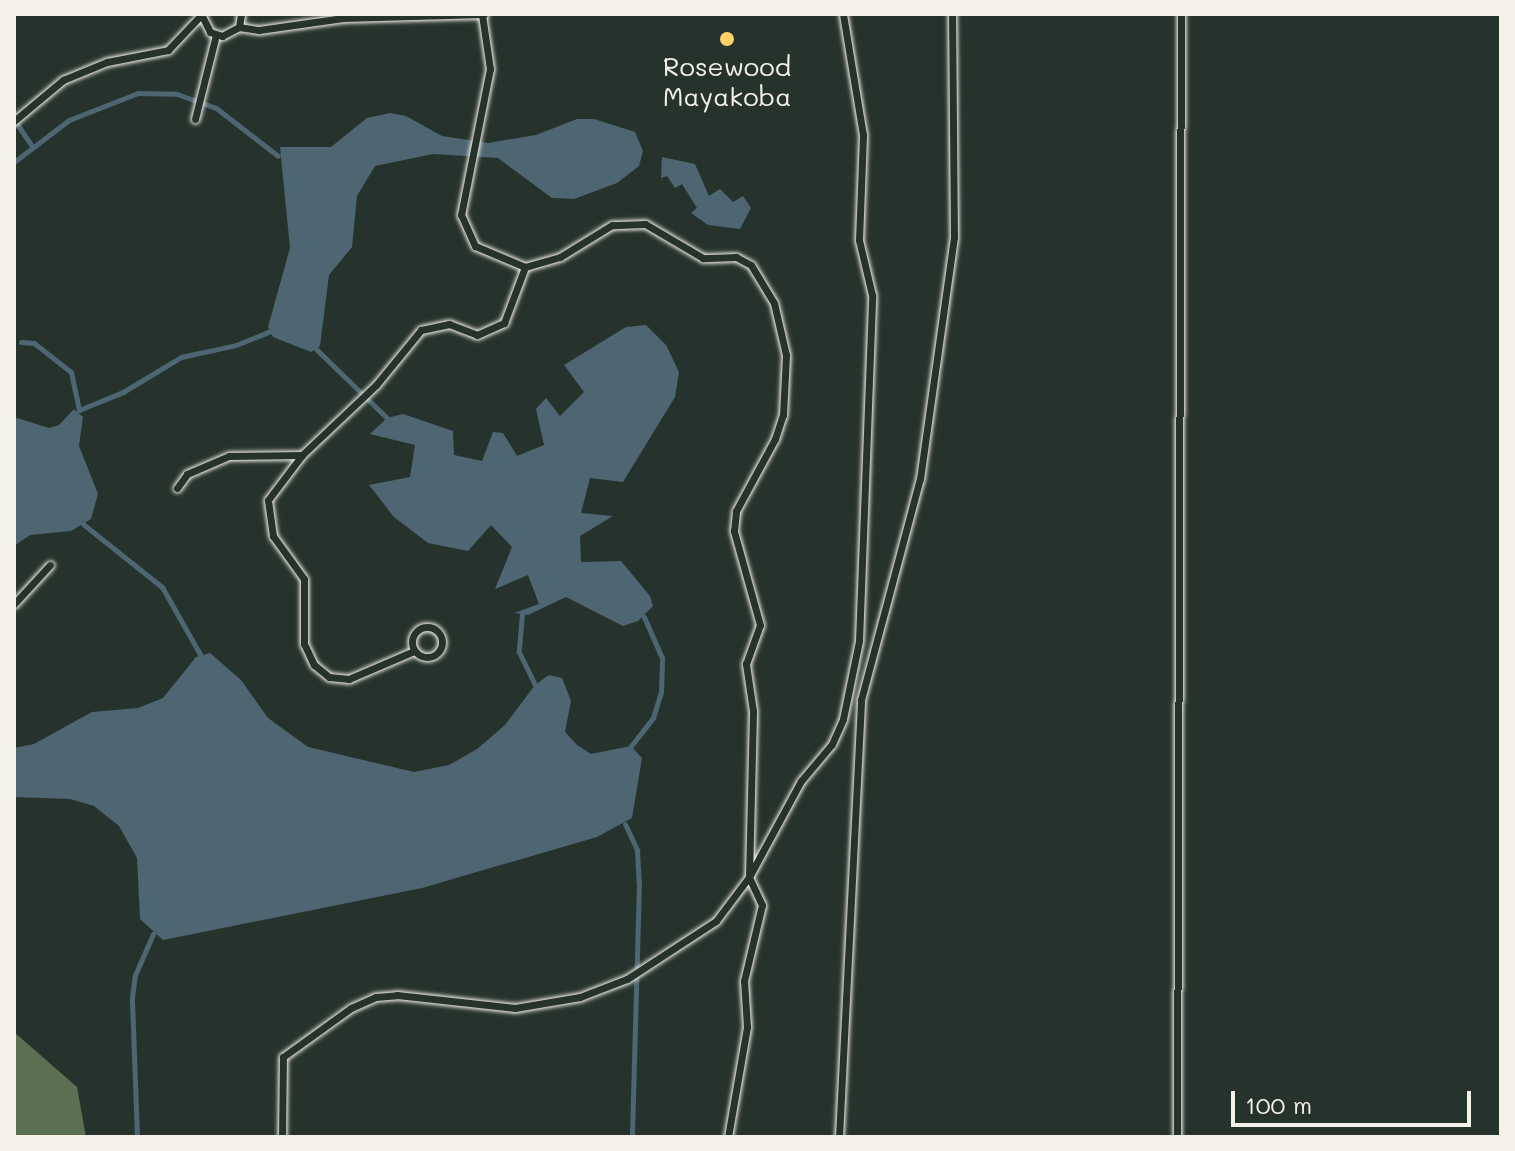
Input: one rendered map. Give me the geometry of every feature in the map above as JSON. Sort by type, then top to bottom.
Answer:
[{"type":"lane","points":[[202,14],[205,27],[216,35],[229,35],[239,27],[241,14]]},
{"type":"lane","points":[[14,121],[63,80],[85,70],[168,50],[202,14]]},
{"type":"lane","points":[[239,27],[259,30],[343,18],[484,14],[490,69],[461,215],[466,233],[491,256],[525,267],[560,257],[612,225],[645,224],[703,258],[736,257],[751,265],[774,303],[786,355],[783,415],[775,439],[736,511],[734,531],[760,625],[746,664],[753,711],[749,877],[762,905],[744,981],[745,1057],[728,1137]]},
{"type":"lane","points":[[282,1137],[283,1057],[351,1008],[376,997],[397,995],[515,1008],[580,997],[627,979],[716,921],[749,877],[801,781],[832,744],[843,719],[859,641],[872,295],[859,240],[863,135],[843,14]]},
{"type":"lane","points":[[839,1137],[861,700],[920,479],[954,237],[952,14]]},
{"type":"lane","points":[[1177,1137],[1181,14]]},
{"type":"lane","points":[[196,116],[216,35]]},
{"type":"lane","points":[[414,651],[349,679],[329,677],[314,665],[304,644],[304,579],[273,536],[267,514],[268,500],[302,455],[372,389],[421,330],[449,324],[477,335],[504,323],[525,267]]},
{"type":"lane","points":[[177,488],[187,474],[229,456],[302,455]]},
{"type":"lane","points":[[14,604],[50,565]]},
{"type":"lane","points":[[428,627],[437,631],[441,640],[437,653],[423,657],[414,651],[415,632],[428,627]]},
{"type":"green space","points":[[14,1032],[77,1087],[86,1137],[14,1137]]},
{"type":"water","points":[[390,113],[406,116],[442,136],[488,143],[536,135],[577,119],[594,119],[635,132],[643,151],[639,166],[617,183],[574,199],[552,198],[498,158],[433,154],[375,166],[357,196],[352,247],[329,275],[320,346],[311,352],[273,337],[268,327],[290,248],[280,147],[331,147],[367,118]]},
{"type":"water","points":[[662,157],[695,164],[709,196],[720,189],[733,202],[743,196],[751,208],[740,229],[708,225],[691,213],[697,208],[682,184],[675,188],[667,176],[661,178]]},
{"type":"water","points":[[646,325],[666,345],[679,372],[675,397],[623,482],[590,478],[581,513],[613,516],[580,536],[581,562],[621,561],[650,596],[653,606],[638,621],[623,626],[566,597],[528,615],[514,613],[539,604],[528,575],[495,589],[512,547],[491,525],[468,551],[428,543],[394,517],[369,485],[410,477],[415,445],[370,434],[387,418],[403,414],[453,431],[454,455],[482,461],[493,432],[503,433],[517,456],[544,445],[536,409],[546,398],[560,416],[584,392],[564,365],[626,327]]},
{"type":"water","points":[[74,409],[83,417],[79,446],[98,494],[91,519],[71,531],[30,535],[14,546],[14,417],[49,428],[59,425]]},
{"type":"water","points":[[210,653],[241,680],[268,718],[308,747],[414,772],[449,765],[477,749],[505,725],[535,685],[549,675],[562,678],[571,701],[565,732],[577,745],[591,754],[631,746],[642,758],[632,818],[597,837],[422,888],[163,940],[140,919],[137,858],[119,826],[94,806],[70,799],[14,797],[14,748],[34,744],[92,712],[138,708],[163,698],[196,657]]},
{"type":"waterway","points":[[14,162],[69,120],[138,93],[177,94],[216,108],[278,156]]},
{"type":"waterway","points":[[15,121],[32,146]]},
{"type":"waterway","points":[[21,342],[34,343],[71,372],[79,410],[123,392],[181,357],[236,345],[270,331]]},
{"type":"waterway","points":[[316,349],[387,418]]},
{"type":"waterway","points":[[83,524],[162,587],[201,656]]},
{"type":"waterway","points":[[522,614],[519,652],[535,685]]},
{"type":"waterway","points":[[631,746],[653,718],[661,691],[662,658],[644,617]]},
{"type":"waterway","points":[[625,824],[637,850],[639,883],[632,1137]]},
{"type":"waterway","points":[[137,1137],[132,998],[135,975],[153,934]]},
{"type":"place","name":"Rosewood Mayakoba","points":[[727,39]]}]
